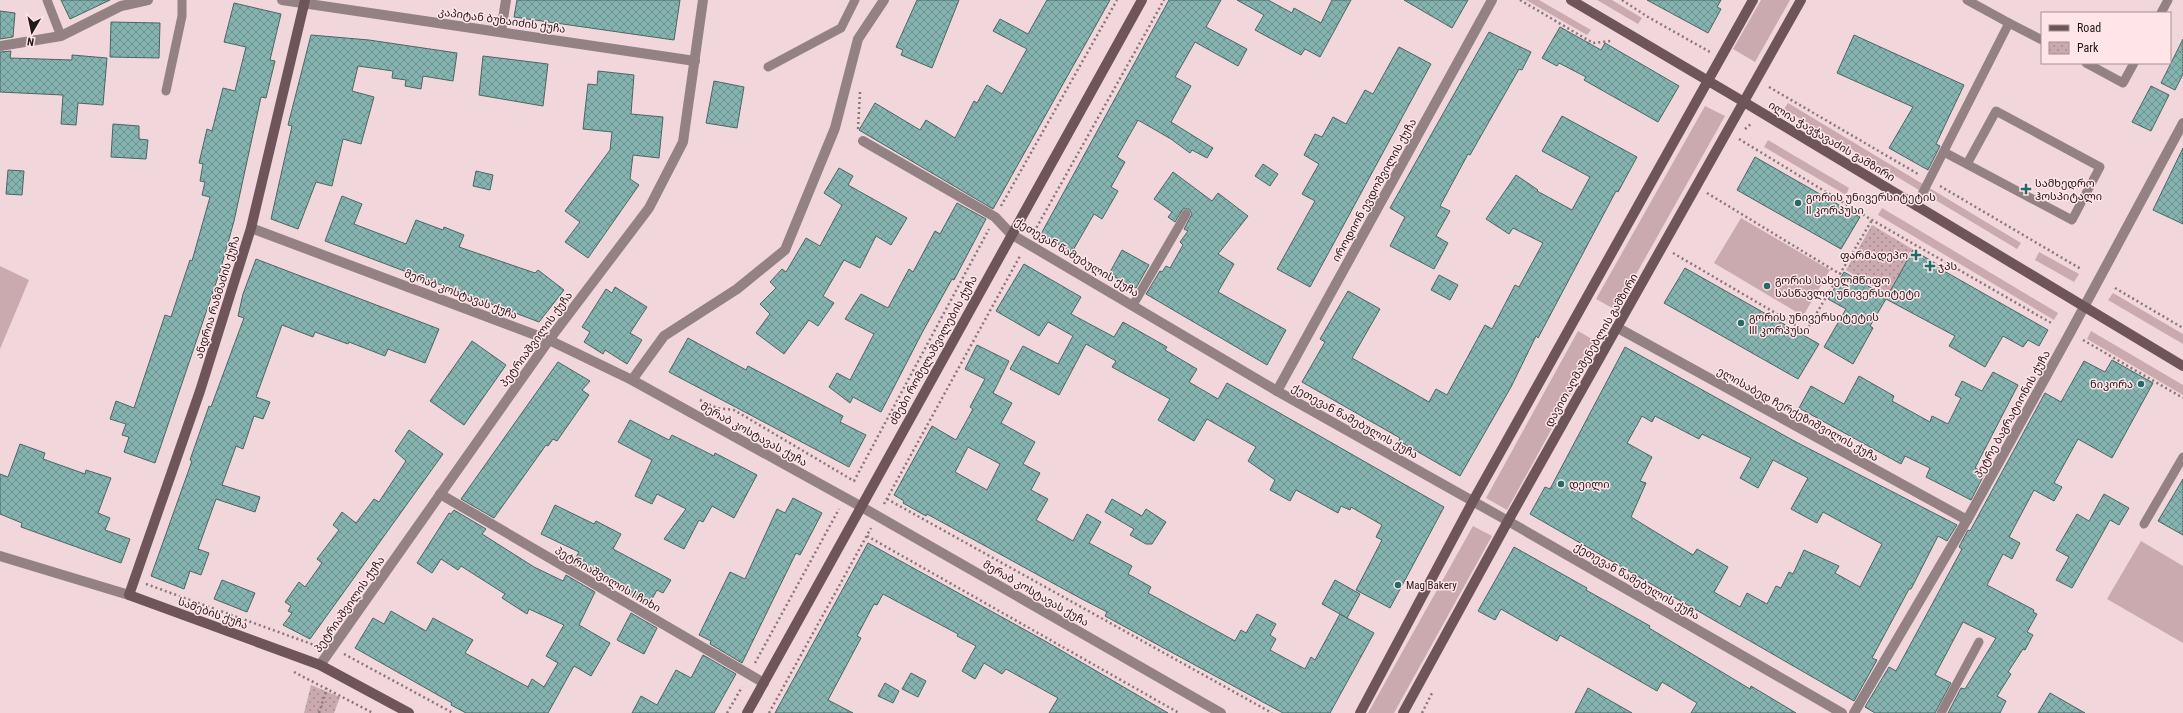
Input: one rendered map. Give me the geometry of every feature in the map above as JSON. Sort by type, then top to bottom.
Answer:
[{"type":"street","points":[[0,46],[61,36],[121,6],[148,0]]},
{"type":"street","name":"კაპიტან ბუხაიძის ქუჩა","points":[[282,0],[304,2],[695,61]]},
{"type":"street","points":[[501,32],[506,0]]},
{"type":"street","name":"პეტრიაშვილის ქუჩა","points":[[320,665],[549,340],[649,208],[683,142],[703,0]]},
{"type":"street","points":[[632,380],[664,336],[737,289],[785,250],[834,128],[858,39],[884,0]]},
{"type":"street","name":"ძმები რომელაშვილების ქუჩა","points":[[747,713],[860,506],[1142,0]]},
{"type":"street","name":"იროდიონ ევდოშვილის ქუჩა","points":[[1277,391],[1492,0]]},
{"type":"street","name":"ილია ჭავჭავაძის გამზირი","points":[[1571,0],[1709,81],[2084,308],[2183,366]]},
{"type":"street","points":[[1360,713],[1472,501],[1709,81],[1753,0]]},
{"type":"street","name":"დავით აღმაშენებლის გამზირი","points":[[1403,713],[1508,521],[1618,328],[1801,0]]},
{"type":"street","name":"ანდრია რაზმაძის ქუჩა","points":[[129,595],[200,391],[250,228],[304,2]]},
{"type":"street","name":"პეტრე ბაგრატიონის ქუჩა","points":[[1854,713],[1967,520],[2084,308],[2183,123]]},
{"type":"street","name":"ქეთევან წამებულის ქუჩა","points":[[862,141],[995,217],[1011,234],[1277,391],[1508,521],[1842,713]]},
{"type":"street","name":"მერაბ კოსტავას ქუჩა","points":[[250,228],[549,340],[632,380],[878,516],[1221,713]]},
{"type":"street","name":"ელისაბედ ჩერქეზიშვილის ქუჩა","points":[[1618,328],[1967,520]]},
{"type":"street","name":"პეტრიაშვილის I ჩიხი","points":[[440,494],[764,683]]},
{"type":"street","name":"სამების ქუჩა","points":[[0,556],[129,595],[320,665],[408,713]]},
{"type":"lane","points":[[47,0],[61,36]]},
{"type":"lane","points":[[166,91],[182,16],[182,0]]},
{"type":"lane","points":[[768,67],[841,28],[855,0]]},
{"type":"lane","points":[[1967,0],[2041,39]]},
{"type":"lane","points":[[2162,12],[2168,0]]},
{"type":"lane","points":[[1916,206],[2009,23]]},
{"type":"lane","points":[[2088,64],[2123,83],[2133,64]]},
{"type":"lane","points":[[1944,152],[2072,220],[2100,167],[1996,111],[1967,164]]},
{"type":"lane","points":[[1133,305],[1186,214]]},
{"type":"lane","points":[[2144,524],[2183,457]]},
{"type":"lane","points":[[1941,713],[1979,642]]},
{"type":"path","points":[[727,713],[845,498],[995,217],[1117,0]]},
{"type":"path","points":[[769,713],[1028,243],[1164,0]]},
{"type":"path","points":[[1520,0],[1593,43],[1610,40],[1617,44]]},
{"type":"path","points":[[1622,0],[1648,17],[1712,53]]},
{"type":"path","points":[[846,84],[852,86],[860,92],[857,128],[862,141]]},
{"type":"path","points":[[1736,137],[1872,220],[2053,324]]},
{"type":"path","points":[[1705,192],[1840,274]]},
{"type":"path","points":[[1672,252],[1806,332],[1872,220]]},
{"type":"path","points":[[2116,288],[2183,328]]},
{"type":"path","points":[[2083,340],[2183,398]]},
{"type":"path","points":[[696,398],[717,408],[734,410],[854,481]]},
{"type":"path","points":[[887,499],[1272,713]]},
{"type":"path","points":[[867,536],[1179,713]]},
{"type":"path","points":[[288,670],[327,688],[373,713]]},
{"type":"path","points":[[319,713],[327,688]]},
{"type":"green space","points":[[1526,0],[1539,0],[1591,30],[1587,35]]},
{"type":"green space","points":[[1597,0],[1612,0],[1642,18],[1638,24]]},
{"type":"green space","points":[[1761,0],[1790,0],[1755,62],[1733,49]]},
{"type":"green space","points":[[1788,103],[2021,243],[2017,249],[1784,109]]},
{"type":"green space","points":[[1705,106],[1725,116],[1616,310],[1596,299]]},
{"type":"green space","points":[[1768,140],[1849,188],[1846,195],[1764,147]]},
{"type":"green space","points":[[1882,208],[2058,313],[2054,320],[1878,215]]},
{"type":"green space","points":[[1741,218],[1830,270],[1803,316],[1714,263]]},
{"type":"green space","points":[[1872,225],[1914,250],[1888,295],[1846,270]]},
{"type":"green space","points":[[2039,252],[2079,274],[2074,282],[2035,260]]},
{"type":"green space","points":[[0,266],[29,280],[0,349]]},
{"type":"green space","points":[[2113,293],[2183,334],[2183,344],[2108,300]]},
{"type":"green space","points":[[1578,331],[1599,343],[1507,510],[1486,498]]},
{"type":"green space","points":[[2091,331],[2183,385],[2183,395],[2087,339]]},
{"type":"green space","points":[[1473,526],[1492,536],[1394,713],[1368,713]]},
{"type":"green space","points":[[2141,541],[2183,566],[2183,643],[2107,599]]},
{"type":"green space","points":[[311,685],[340,697],[334,713],[304,713]]},
{"type":"building","points":[[61,0],[110,0],[70,19]]},
{"type":"building","points":[[517,0],[680,0],[674,40],[514,17]]},
{"type":"building","points":[[917,0],[959,0],[932,68],[901,55],[903,50],[896,47]]},
{"type":"building","points":[[1047,0],[1110,0],[993,209],[859,130],[875,103],[920,130],[926,120],[955,138],[974,101],[977,103],[987,85],[1002,94],[1027,49],[993,31],[1000,19],[1028,34]]},
{"type":"building","points":[[1169,0],[1221,0],[1206,27],[1247,49],[1238,66],[1195,42],[1175,77],[1191,86],[1171,122],[1213,148],[1207,158],[1192,150],[1190,153],[1171,139],[1138,120],[1117,157],[1125,162],[1111,187],[1118,191],[1102,219],[1094,214],[1072,252],[1041,234]]},
{"type":"building","points":[[1237,0],[1268,0],[1292,13],[1294,8],[1321,23],[1332,0],[1351,0],[1320,57],[1305,49],[1301,55],[1255,30],[1264,15]]},
{"type":"building","points":[[1404,0],[1468,0],[1452,28]]},
{"type":"building","points":[[1647,0],[1721,0],[1717,7],[1721,9],[1708,33]]},
{"type":"building","points":[[234,3],[281,14],[270,60],[275,61],[266,98],[261,97],[234,221],[220,271],[155,463],[124,452],[129,437],[122,435],[126,424],[110,419],[116,401],[134,408],[165,315],[171,317],[190,260],[192,261],[210,197],[202,195],[205,182],[200,181],[203,164],[199,163],[207,129],[212,131],[223,88],[235,91],[246,47],[224,42]]},
{"type":"building","points":[[0,11],[15,13],[13,37],[0,39]]},
{"type":"building","points":[[111,22],[160,23],[159,58],[110,57]]},
{"type":"building","points":[[1560,27],[1601,50],[1605,43],[1679,86],[1658,122],[1584,80],[1586,77],[1559,63],[1557,66],[1542,58]]},
{"type":"building","points":[[1489,32],[1531,52],[1522,70],[1519,69],[1470,155],[1468,154],[1440,206],[1450,211],[1436,236],[1448,243],[1434,269],[1390,246],[1405,217],[1390,208]]},
{"type":"building","points":[[311,35],[369,40],[457,53],[453,81],[423,76],[421,89],[405,86],[406,80],[392,78],[393,71],[358,66],[352,91],[374,97],[361,144],[343,139],[332,186],[316,182],[298,229],[271,219],[292,126],[288,125]]},
{"type":"building","points":[[1854,35],[1964,85],[1936,144],[1940,146],[1928,170],[1889,148],[1913,107],[1837,73]]},
{"type":"building","points":[[2183,39],[2183,74],[2175,90],[2161,83]]},
{"type":"building","points":[[1399,47],[1431,64],[1310,287],[1277,269],[1315,201],[1302,194],[1319,164],[1304,155],[1315,134],[1322,137],[1333,117],[1346,124],[1365,90],[1373,94]]},
{"type":"building","points":[[11,51],[10,58],[72,60],[72,55],[107,58],[103,105],[78,103],[76,125],[61,124],[63,95],[0,92],[0,52]]},
{"type":"building","points":[[483,56],[548,64],[543,106],[479,95]]},
{"type":"building","points":[[598,71],[634,75],[631,114],[663,117],[659,158],[633,155],[630,179],[639,185],[588,258],[565,242],[580,222],[565,211],[610,150],[612,132],[583,129],[588,84],[597,85]]},
{"type":"building","points":[[714,81],[744,87],[737,128],[706,123]]},
{"type":"building","points":[[2151,86],[2169,95],[2151,131],[2132,122]]},
{"type":"building","points":[[1562,116],[1637,157],[1618,192],[1616,191],[1538,338],[1536,336],[1511,387],[1460,476],[1399,441],[1400,438],[1302,382],[1325,342],[1320,339],[1348,291],[1380,309],[1352,358],[1429,402],[1436,389],[1447,395],[1485,325],[1492,329],[1515,285],[1519,287],[1543,243],[1513,228],[1509,234],[1486,219],[1516,175],[1538,190],[1537,191],[1572,210],[1590,177],[1542,151]]},
{"type":"building","points":[[113,124],[139,126],[139,139],[148,140],[146,159],[111,157]]},
{"type":"building","points":[[2183,148],[2183,224],[2153,210]]},
{"type":"building","name":"გორის უნივერსიტეტის II კორპუსი","points":[[1755,157],[1860,217],[1841,249],[1737,190]]},
{"type":"building","points":[[1263,164],[1278,174],[1270,186],[1255,176]]},
{"type":"building","points":[[839,168],[853,176],[848,185],[907,218],[891,245],[876,236],[860,268],[844,260],[823,296],[834,303],[818,326],[809,320],[784,354],[756,333],[770,314],[760,304],[776,288],[770,282],[782,269],[786,272],[806,238],[820,246],[842,205],[824,193]]},
{"type":"building","points":[[8,170],[24,171],[22,195],[6,194]]},
{"type":"building","points":[[476,171],[493,175],[490,190],[473,186]]},
{"type":"building","points":[[1173,172],[1212,201],[1218,193],[1248,216],[1218,254],[1234,264],[1218,292],[1286,330],[1267,365],[1146,294],[1160,271],[1162,272],[1166,266],[1170,268],[1183,245],[1180,242],[1188,231],[1184,229],[1192,214],[1189,209],[1183,209],[1175,222],[1168,217],[1172,212],[1154,199]]},
{"type":"building","points":[[342,196],[362,204],[354,224],[406,244],[416,220],[443,230],[444,227],[464,235],[459,247],[535,273],[538,270],[564,290],[539,322],[325,241]]},
{"type":"building","points":[[957,203],[986,219],[954,280],[952,279],[923,331],[881,412],[853,397],[850,403],[829,387],[837,373],[850,380],[874,334],[845,319],[861,294],[888,308],[909,269],[913,272],[935,231],[940,234]]},
{"type":"building","points":[[1122,250],[1149,265],[1136,288],[1109,274]]},
{"type":"building","points":[[1913,250],[1945,269],[1944,271],[2048,330],[2039,346],[2028,340],[2023,347],[2003,336],[1985,367],[1949,346],[1955,336],[1886,299],[1870,326],[1873,328],[1853,364],[1824,347],[1846,309],[1828,299],[1844,272],[1887,297]]},
{"type":"building","points":[[256,259],[439,329],[425,363],[388,349],[385,356],[349,342],[348,344],[315,332],[313,337],[282,325],[256,397],[270,402],[263,419],[254,416],[243,449],[236,446],[222,485],[260,497],[255,512],[216,499],[198,549],[209,553],[201,575],[190,571],[184,589],[151,576],[192,461],[190,460],[209,406],[211,407],[244,318],[238,316],[243,294]]},
{"type":"building","points":[[1024,264],[1081,297],[1071,314],[1114,337],[1123,322],[1167,347],[1165,350],[1197,369],[1189,382],[1218,399],[1227,383],[1444,507],[1390,608],[1356,590],[1382,540],[1376,537],[1382,525],[1351,507],[1350,510],[1341,506],[1338,513],[1296,490],[1290,501],[1270,490],[1275,480],[1248,461],[1256,447],[1207,419],[1194,441],[1158,420],[1170,399],[1112,367],[1116,361],[1086,344],[1059,395],[1010,369],[1023,346],[1058,364],[1073,336],[1048,322],[1039,336],[996,311]]},
{"type":"building","name":"გორის უნივერსიტეტის III კორპუსი","points":[[1685,268],[1819,344],[1798,379],[1664,303]]},
{"type":"building","points":[[1439,275],[1458,285],[1450,300],[1431,290]]},
{"type":"building","points":[[615,287],[647,307],[630,333],[642,340],[627,364],[605,350],[603,354],[584,342],[590,332],[582,327],[606,289],[612,293]]},
{"type":"building","points":[[688,338],[746,370],[748,366],[843,416],[840,422],[866,435],[849,467],[669,372]]},
{"type":"building","points":[[472,341],[506,365],[464,425],[430,401]]},
{"type":"building","points":[[977,345],[1009,361],[993,393],[1012,403],[1001,423],[1035,442],[1023,464],[1040,473],[1031,490],[1048,499],[1036,520],[1073,541],[1087,514],[1101,522],[1089,543],[1132,566],[1128,574],[1151,587],[1148,593],[1235,641],[1241,630],[1246,633],[1257,614],[1276,624],[1270,635],[1276,639],[1270,650],[1305,669],[1311,657],[1315,660],[1340,614],[1374,633],[1330,713],[1283,713],[1105,616],[1107,612],[927,514],[926,516],[903,503],[904,501],[894,495],[932,426],[956,440],[973,409],[970,407],[985,379],[965,369]],"holes":[[[968,447],[1000,464],[987,490],[955,472]]]},
{"type":"building","points":[[1625,347],[1796,442],[1957,525],[1947,541],[1938,536],[1911,589],[1909,589],[1872,658],[1877,660],[1854,701],[1530,514],[1545,487],[1550,489]],"holes":[[[1642,416],[1652,422],[1655,416],[1699,439],[1702,434],[1751,458],[1740,478],[1758,488],[1773,460],[1808,478],[1791,509],[1817,523],[1823,512],[1882,544],[1860,587],[1835,573],[1839,566],[1804,550],[1793,574],[1789,572],[1781,588],[1776,586],[1767,604],[1747,593],[1740,607],[1714,592],[1728,567],[1697,549],[1693,555],[1631,517],[1646,483],[1640,481],[1652,457],[1627,443]]]},
{"type":"building","points":[[2112,360],[2153,383],[2112,458],[2078,439],[2054,483],[2062,487],[2054,501],[2034,490],[2009,537],[2020,543],[2012,559],[2003,554],[1987,585],[2034,610],[2033,612],[2037,614],[2027,632],[2033,635],[2025,650],[2023,649],[2008,672],[2011,674],[1997,696],[2006,701],[2000,713],[1948,713],[1961,688],[1965,689],[1996,638],[1963,622],[1935,675],[1951,683],[1935,713],[1875,713],[1865,707],[1889,667],[1896,671],[1962,549],[1959,547],[1968,530],[1970,531],[2045,393],[2061,402],[2084,361],[2105,372]]},
{"type":"building","points":[[558,362],[590,381],[582,390],[589,395],[557,441],[553,439],[548,446],[546,445],[494,518],[461,499]]},
{"type":"building","points":[[1993,372],[2018,385],[1975,468],[1985,473],[1971,500],[1926,477],[1930,468],[1905,456],[1901,464],[1799,408],[1811,386],[1844,404],[1859,376],[1894,396],[1892,401],[1930,422],[1932,416],[1948,424],[1961,398],[1955,395],[1962,381],[1982,391]]},
{"type":"building","points":[[630,420],[669,440],[672,435],[714,456],[715,453],[757,475],[734,518],[712,506],[703,522],[699,520],[684,549],[664,539],[686,509],[657,494],[652,504],[635,496],[652,460],[618,442]]},
{"type":"building","points":[[409,430],[443,454],[310,639],[283,625],[292,613],[288,611],[291,606],[285,602],[299,582],[305,587],[322,563],[317,559],[339,530],[333,525],[342,512],[356,523],[374,499],[379,502],[406,461],[395,451]]},
{"type":"building","points":[[20,444],[45,453],[43,459],[85,474],[86,470],[111,478],[98,513],[110,518],[105,530],[130,539],[121,563],[21,527],[22,523],[0,514],[0,474],[8,477]]},
{"type":"building","points":[[2183,479],[2183,535],[2158,521]]},
{"type":"building","points":[[2104,494],[2129,508],[2119,525],[2110,520],[2072,588],[2056,580],[2069,557],[2056,550],[2077,514],[2089,521]]},
{"type":"building","points":[[793,498],[822,513],[800,555],[796,553],[742,663],[710,644],[711,641],[699,635],[730,572],[745,579],[777,509],[785,513]]},
{"type":"building","points":[[1112,499],[1142,516],[1146,509],[1166,522],[1152,544],[1146,544],[1130,535],[1134,529],[1105,512]]},
{"type":"building","points":[[555,505],[594,524],[596,521],[621,534],[613,549],[671,580],[663,593],[657,590],[648,606],[626,592],[572,564],[579,552],[541,534]]},
{"type":"building","points":[[454,510],[486,529],[482,534],[534,567],[563,581],[566,575],[595,592],[579,625],[610,643],[591,676],[574,666],[548,713],[466,713],[451,705],[452,703],[355,648],[373,618],[384,624],[391,611],[426,631],[433,618],[473,640],[465,653],[528,687],[532,679],[544,687],[558,663],[546,656],[564,625],[529,609],[527,614],[502,598],[505,594],[461,566],[458,570],[441,559],[432,573],[417,563],[449,513],[451,514]]},
{"type":"building","points":[[868,543],[1045,641],[1168,713],[1049,713],[1058,698],[1006,669],[1002,674],[984,663],[975,679],[962,671],[976,646],[957,636],[958,634],[883,594],[877,605],[874,604],[857,636],[861,638],[828,700],[853,713],[775,713]]},
{"type":"building","points":[[1514,547],[1587,588],[1586,590],[1650,626],[1649,628],[1750,689],[1751,686],[1796,713],[1691,713],[1697,703],[1662,682],[1657,691],[1560,635],[1557,641],[1501,609],[1495,620],[1478,611]]},
{"type":"building","points":[[222,580],[255,593],[247,612],[214,599]]},
{"type":"building","points":[[1335,580],[1360,594],[1347,618],[1322,604]]},
{"type":"building","points":[[631,613],[657,628],[644,654],[617,640]]},
{"type":"building","points":[[703,655],[736,674],[714,713],[632,713],[641,696],[657,705],[676,670],[691,678]]},
{"type":"building","points":[[911,673],[926,681],[918,697],[902,689]]},
{"type":"building","points":[[885,683],[899,691],[893,703],[878,696]]},
{"type":"building","points":[[1588,688],[1632,713],[1575,713]]},
{"type":"building","points":[[2050,693],[2085,713],[2038,713]]},
{"type":"place","name":"სამხედრო ჰოსპიტალი","points":[[2026,189]]},
{"type":"place","name":"გორის უნივერსიტეტის II კორპუსი","points":[[1798,203]]},
{"type":"place","name":"ფარმადეპო","points":[[1916,255]]},
{"type":"place","name":"ჯპს","points":[[1930,266]]},
{"type":"place","name":"გორის სახელმწიფო სასწავლო უნივერსიტეტი","points":[[1767,286]]},
{"type":"place","name":"გორის უნივერსიტეტის III კორპუსი","points":[[1741,323]]},
{"type":"place","name":"ნიკორა","points":[[2141,384]]},
{"type":"place","name":"დეილი","points":[[1561,484]]},
{"type":"place","name":"Mag Bakery","points":[[1398,585]]}]
